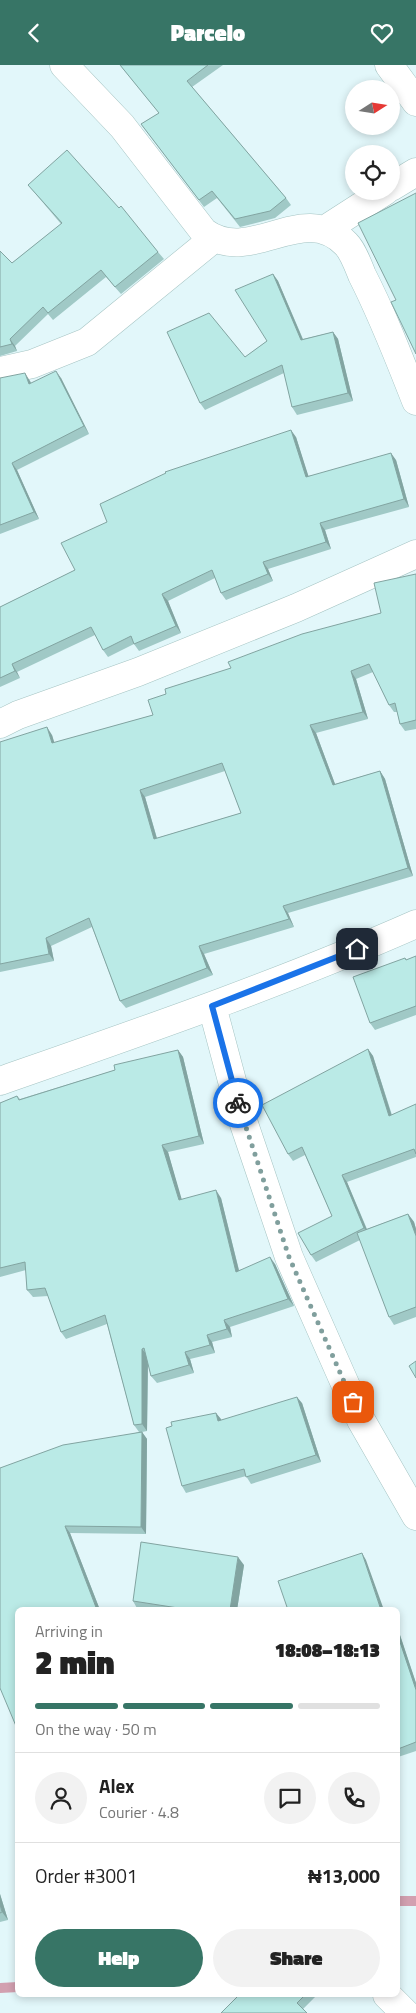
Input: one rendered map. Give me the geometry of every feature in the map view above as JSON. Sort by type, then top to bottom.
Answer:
[{"type":"street","points":[[64,65],[122,126],[204,232],[213,239],[227,242],[260,240],[303,227],[326,229],[347,245],[382,314],[416,401]]},
{"type":"street","points":[[389,65],[416,102]]},
{"type":"street","points":[[400,181],[416,171]]},
{"type":"street","points":[[326,229],[371,200]]},
{"type":"street","points":[[0,371],[32,364],[87,342],[213,239]]},
{"type":"street","points":[[0,724],[18,715],[138,672],[296,609],[416,555]]},
{"type":"street","points":[[0,1081],[212,1006],[376,942],[416,924]]},
{"type":"street","points":[[212,1006],[242,1118],[289,1257],[361,1421],[416,1516]]},
{"type":"street","points":[[389,1997],[405,2013]]},
{"type":"building","points":[[120,65],[208,65],[187,81],[286,198],[270,211],[235,219],[212,191],[199,200],[141,124],[159,113]]},
{"type":"building","points":[[67,150],[119,208],[121,206],[158,252],[115,287],[101,270],[48,313],[43,307],[10,339],[12,344],[0,347],[0,251],[12,263],[62,223],[28,185]]},
{"type":"building","points":[[416,193],[416,354],[391,302],[396,300],[358,223]]},
{"type":"building","points":[[273,274],[301,340],[333,332],[348,393],[292,407],[282,365],[200,403],[167,332],[209,313],[245,357],[267,341],[235,290]]},
{"type":"building","points":[[56,371],[84,426],[12,463],[34,512],[0,525],[0,378],[25,373],[29,384]]},
{"type":"building","points":[[291,430],[306,477],[391,453],[404,499],[320,523],[326,542],[263,562],[268,574],[221,593],[212,570],[162,594],[176,626],[134,644],[131,636],[103,650],[91,627],[12,664],[15,671],[0,678],[0,607],[75,570],[61,543],[107,522],[100,504],[165,472]]},
{"type":"building","points":[[416,574],[416,720],[400,724],[395,703],[389,705],[369,664],[351,671],[363,712],[310,725],[333,785],[380,771],[408,868],[283,906],[289,919],[199,946],[207,968],[120,1001],[89,918],[46,938],[49,954],[0,964],[0,742],[47,727],[52,743],[153,715],[148,700],[166,694],[165,689],[231,668],[228,662],[302,634],[381,613],[374,583]],"holes":[[[222,763],[241,813],[154,839],[140,790]]]},
{"type":"building","points":[[416,956],[416,1006],[370,1023],[353,977],[405,958],[406,960]]},
{"type":"building","points":[[368,1049],[389,1116],[416,1104],[416,1154],[414,1149],[342,1175],[364,1228],[311,1255],[298,1233],[332,1216],[302,1147],[288,1154],[262,1105]]},
{"type":"building","points":[[178,1050],[199,1136],[162,1145],[179,1200],[216,1190],[236,1272],[270,1257],[288,1299],[224,1320],[227,1329],[207,1335],[210,1345],[185,1352],[189,1365],[151,1376],[144,1348],[142,1349],[142,1424],[134,1425],[105,1315],[61,1332],[45,1288],[27,1290],[25,1262],[0,1268],[0,1103],[17,1096],[19,1100],[115,1070],[114,1065]]},
{"type":"building","points":[[408,1214],[416,1236],[416,1307],[389,1317],[357,1233]]},
{"type":"building","points":[[416,1361],[416,1378],[409,1366]]},
{"type":"building","points":[[297,1397],[316,1455],[246,1477],[244,1469],[182,1486],[166,1428],[172,1426],[171,1422],[216,1413],[218,1421]]},
{"type":"building","points":[[142,1432],[141,1527],[65,1526],[96,1607],[15,1607],[15,1724],[0,1688],[0,1468],[63,1445]]},
{"type":"building","points":[[141,1542],[238,1557],[230,1607],[172,1607],[133,1601]]},
{"type":"building","points":[[362,1553],[380,1607],[287,1607],[278,1581]]},
{"type":"building","points":[[400,1642],[416,1690],[416,1742],[400,1748]]},
{"type":"building","points":[[237,1997],[303,1997],[297,2003],[307,2013],[221,2013]]},
{"type":"waterway","points":[[400,1901],[416,1901]]},
{"type":"waterway","points":[[0,1988],[15,1987]]},
{"type":"way so far","points":[[238,1103],[289,1257],[353,1402]]},
{"type":"route","points":[[238,1103],[212,1006],[357,949]]}]
